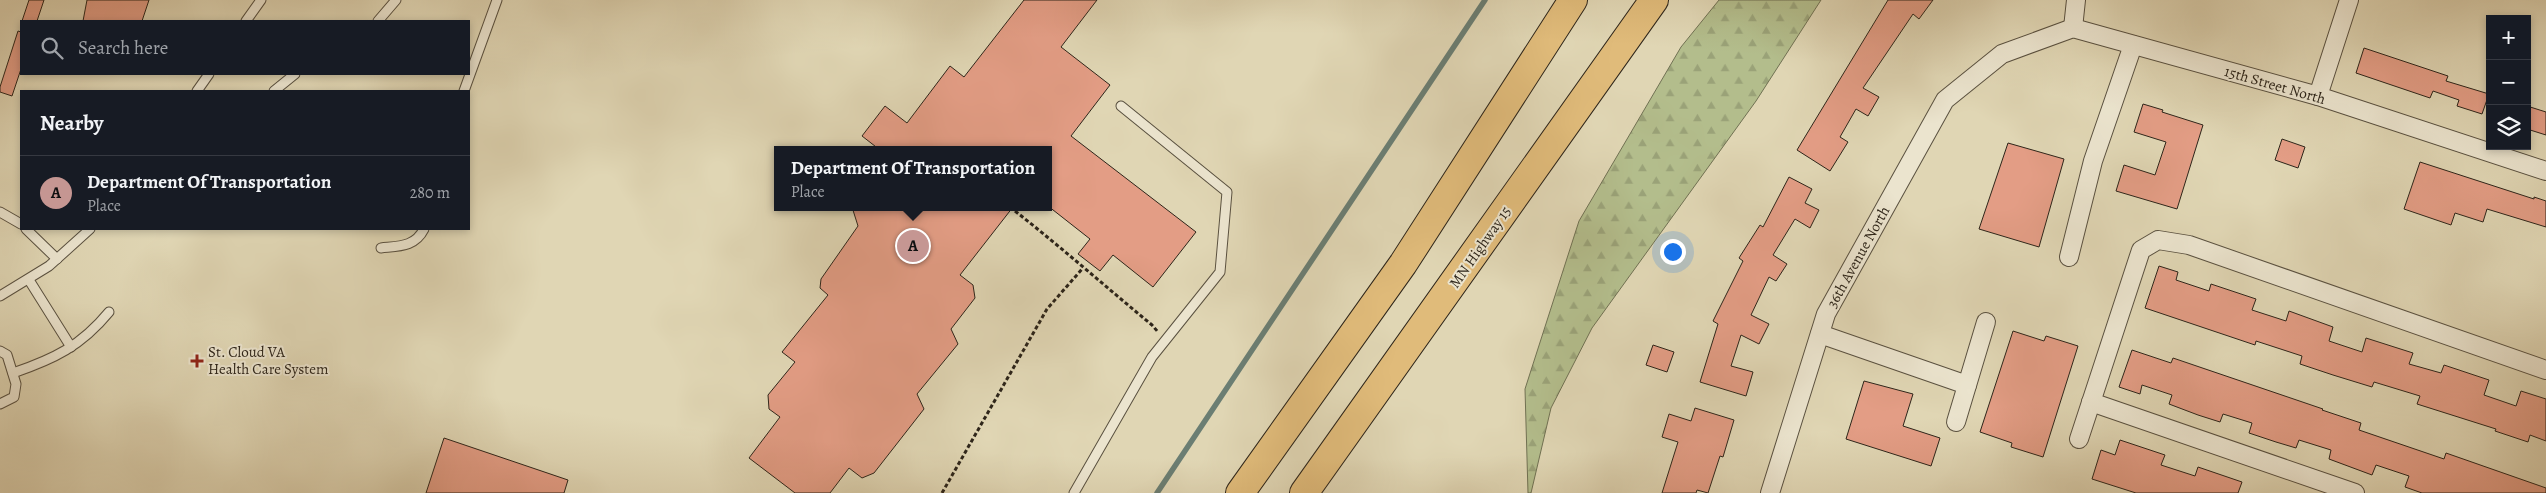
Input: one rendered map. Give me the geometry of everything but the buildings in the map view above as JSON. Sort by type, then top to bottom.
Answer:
[{"type":"highway","points":[[1240,493],[1403,264],[1573,0]]},
{"type":"highway","name":"MN Highway 15","points":[[1304,493],[1654,0]]},
{"type":"street","points":[[2073,28],[2076,0]]},
{"type":"street","points":[[2318,96],[2349,0]]},
{"type":"street","name":"15th Street North","points":[[2073,28],[2318,96],[2546,171]]},
{"type":"street","name":"36th Avenue North","points":[[1770,493],[1826,314],[1945,100],[2002,54],[2073,28]]},
{"type":"street","points":[[2069,258],[2093,161],[2133,45]]},
{"type":"street","points":[[2079,439],[2141,250],[2158,240],[2189,244],[2546,370]]},
{"type":"street","points":[[1956,422],[1986,322]]},
{"type":"street","points":[[1820,334],[1967,384]]},
{"type":"street","points":[[2091,402],[2355,493]]},
{"type":"lane","points":[[247,20],[261,0]]},
{"type":"lane","points":[[379,20],[396,0]]},
{"type":"lane","points":[[470,74],[497,0]]},
{"type":"lane","points":[[198,90],[208,75]]},
{"type":"lane","points":[[275,90],[294,75]]},
{"type":"lane","points":[[464,90],[470,75]]},
{"type":"lane","points":[[1074,493],[1152,357],[1220,272],[1226,192],[1121,106]]},
{"type":"lane","points":[[0,212],[20,223]]},
{"type":"lane","points":[[27,230],[57,259]]},
{"type":"lane","points":[[0,296],[29,280],[57,259],[89,230]]},
{"type":"lane","points":[[381,248],[409,245],[420,237],[424,230]]},
{"type":"lane","points":[[29,280],[71,347]]},
{"type":"lane","points":[[13,373],[38,364],[71,347],[92,332],[109,312]]},
{"type":"lane","points":[[0,350],[7,355],[16,384],[14,397],[0,404]]},
{"type":"path","points":[[1015,211],[1076,259],[1083,268],[1152,324],[1164,342]]},
{"type":"path","points":[[942,493],[1047,309],[1083,268]]},
{"type":"green space","points":[[1719,0],[1821,0],[1756,101],[1592,328],[1551,408],[1531,493],[1528,493],[1525,389],[1579,221],[1681,47]]},
{"type":"waterway","points":[[1157,493],[1485,0]]},
{"type":"place","name":"Department Of Transportation","points":[[913,246]]},
{"type":"place","name":"St. Cloud VA Health Care System","points":[[197,361]]}]
